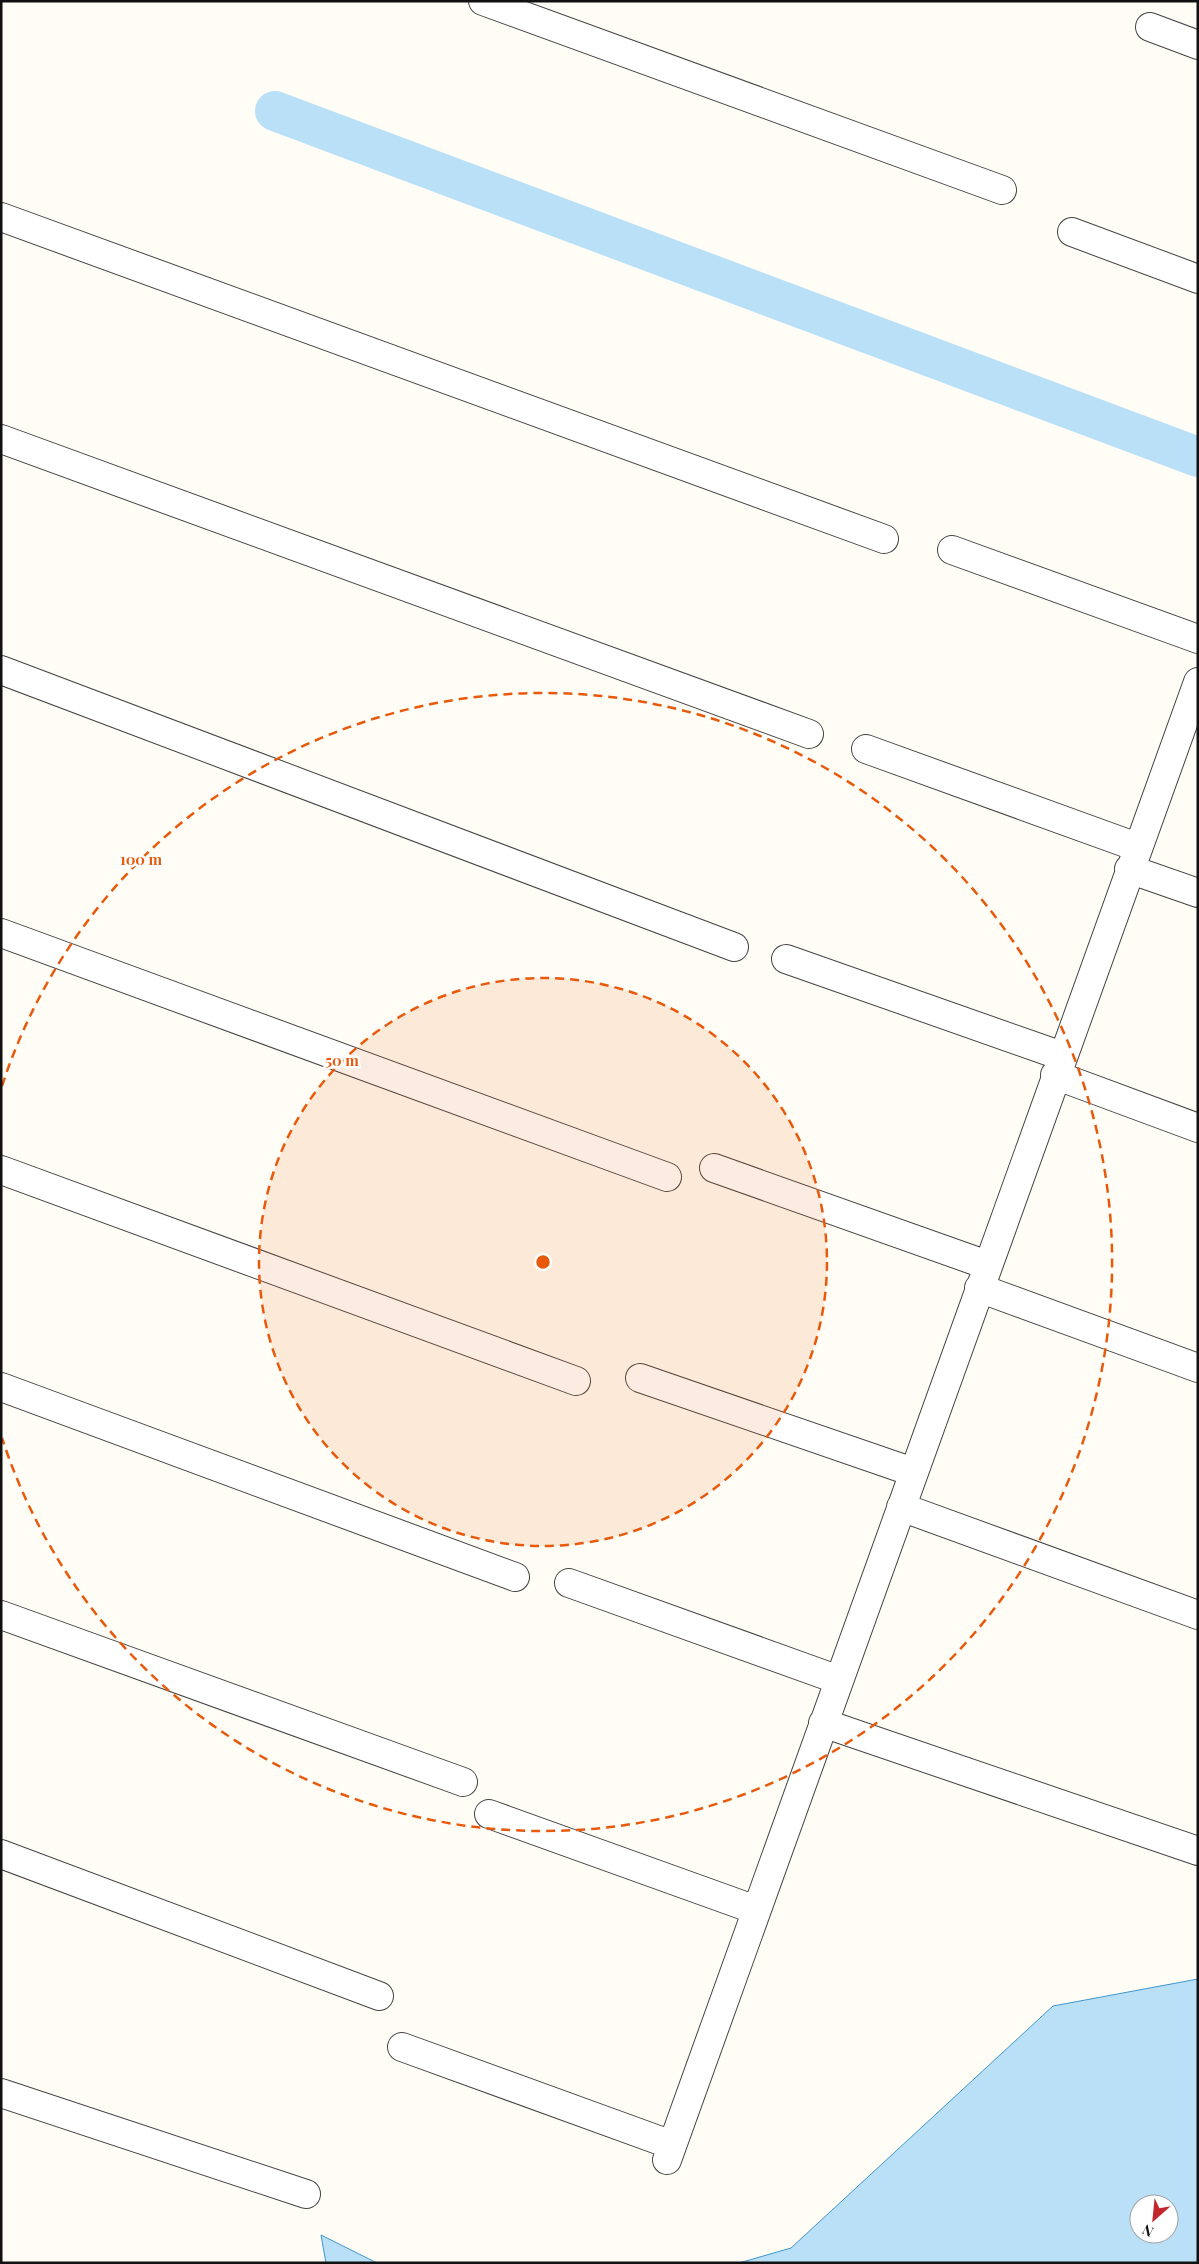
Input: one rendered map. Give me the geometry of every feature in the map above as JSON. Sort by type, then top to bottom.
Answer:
[{"type":"street","points":[[483,1],[1002,190]]},
{"type":"street","points":[[1150,27],[1198,45]]},
{"type":"street","points":[[1,217],[884,539]]},
{"type":"street","points":[[1072,232],[1198,279]]},
{"type":"street","points":[[1,439],[809,734]]},
{"type":"street","points":[[952,550],[1198,639]]},
{"type":"street","points":[[1,670],[734,947]]},
{"type":"street","points":[[402,2047],[669,2153],[1133,858],[1198,682]]},
{"type":"street","points":[[866,749],[1133,858],[1198,893]]},
{"type":"street","points":[[1,933],[667,1177]]},
{"type":"street","points":[[786,959],[1059,1066],[1198,1128]]},
{"type":"street","points":[[714,1168],[983,1277],[1198,1368]]},
{"type":"street","points":[[1,1170],[576,1381]]},
{"type":"street","points":[[640,1378],[913,1472]]},
{"type":"street","points":[[1,1386],[515,1577]]},
{"type":"street","points":[[901,1507],[1198,1615]]},
{"type":"street","points":[[569,1584],[839,1680]]},
{"type":"street","points":[[1,1615],[463,1782]]},
{"type":"street","points":[[823,1723],[1198,1851]]},
{"type":"street","points":[[489,1814],[756,1910]]},
{"type":"street","points":[[1,1854],[380,1996]]},
{"type":"street","points":[[1,2093],[306,2194]]},
{"type":"water","points":[[1198,1979],[1198,2263],[739,2263],[791,2248],[1053,2006]]},
{"type":"water","points":[[321,2235],[377,2263],[326,2263]]},
{"type":"waterway","points":[[275,111],[1198,457]]}]
